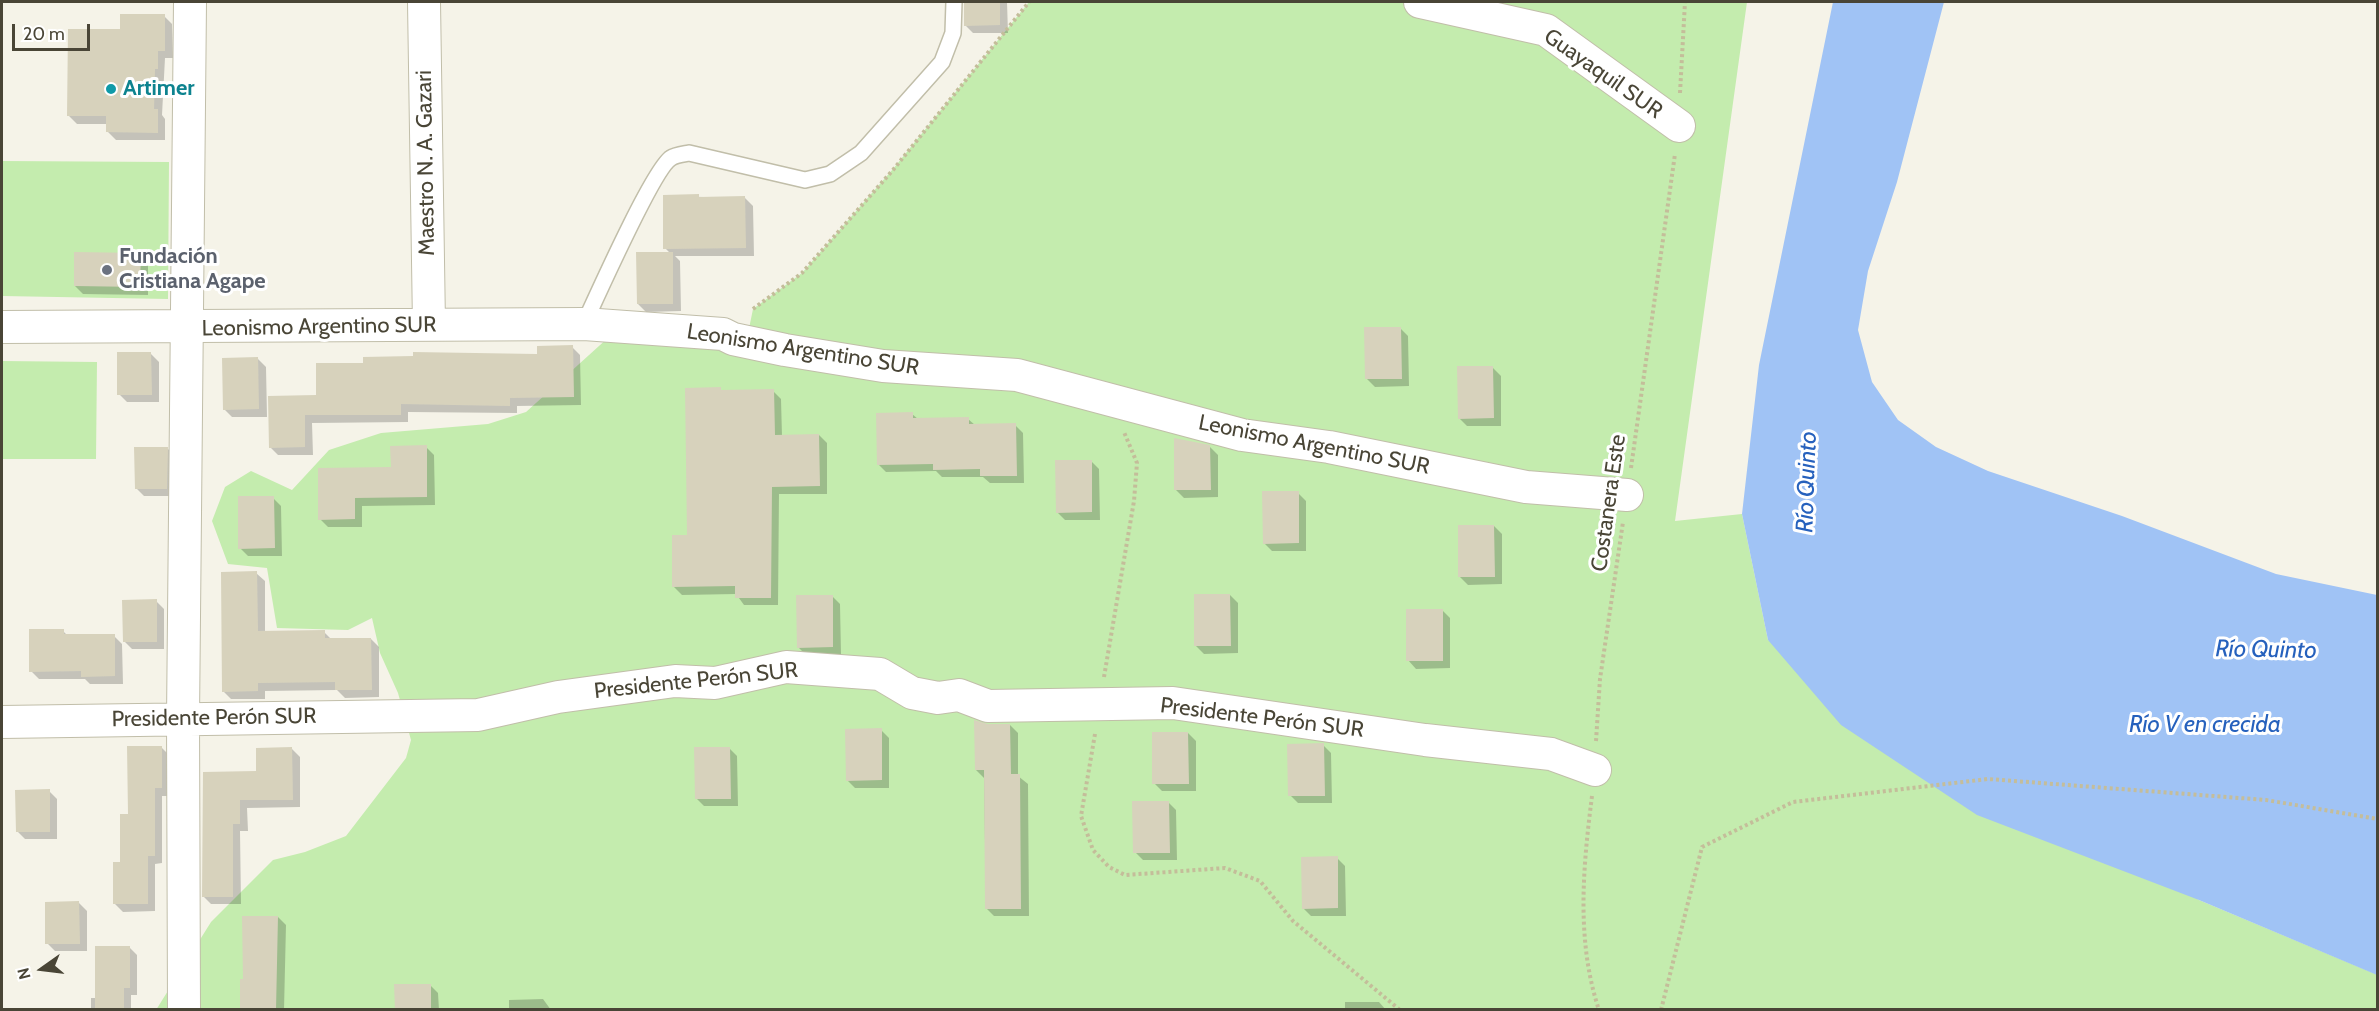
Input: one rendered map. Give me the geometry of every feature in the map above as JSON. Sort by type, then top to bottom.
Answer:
[{"type":"street","points":[[184,1010],[183,718],[190,2]]},
{"type":"street","name":"Maestro N. A. Gazari","points":[[424,2],[429,325]]},
{"type":"street","name":"Guayaquil SUR","points":[[1420,2],[1546,30],[1678,126]]},
{"type":"street","name":"Leonismo Argentino SUR","points":[[2,327],[187,328],[584,324],[723,334],[733,339],[785,350],[883,366],[1017,375],[1242,435],[1329,447],[1526,487],[1627,495]]},
{"type":"street","name":"Presidente Perón SUR","points":[[2,722],[478,716],[558,697],[675,681],[716,683],[786,667],[880,674],[912,693],[938,698],[959,695],[988,706],[1173,703],[1425,740],[1551,754],[1595,770]]},
{"type":"lane","points":[[584,324],[639,210],[661,169],[671,158],[689,153],[805,180],[830,174],[861,153],[942,62],[953,33],[954,2]]},
{"type":"path","points":[[753,309],[802,273],[893,170],[1029,2]]},
{"type":"path","name":"Costanera Este","points":[[1599,1010],[1583,925],[1584,861],[1595,770],[1599,679],[1678,126],[1685,2]]},
{"type":"path","points":[[1102,688],[1134,501],[1137,463],[1124,432],[1115,426]]},
{"type":"path","points":[[1095,734],[1081,816],[1093,850],[1109,867],[1125,875],[1225,868],[1260,881],[1293,921],[1400,1010]]},
{"type":"path","points":[[1661,1010],[1702,847],[1793,802],[1988,779],[2266,800],[2378,819]]},
{"type":"green space","points":[[1029,2],[1747,2],[1675,521],[1742,514],[1768,640],[2199,900],[2378,975],[2377,1010],[156,1010],[211,922],[273,860],[305,852],[346,836],[406,758],[411,740],[398,693],[380,653],[372,618],[348,630],[277,628],[267,568],[228,564],[212,521],[225,487],[251,471],[292,490],[329,450],[381,433],[488,424],[526,412],[620,327],[733,339],[743,358],[753,309],[802,273],[893,169]]},
{"type":"green space","points":[[2,161],[169,162],[168,299],[2,296]]},
{"type":"green space","points":[[2,361],[97,362],[96,459],[2,459]]},
{"type":"water","name":"Río V en crecida","points":[[1833,2],[1944,2],[1897,182],[1868,271],[1858,330],[1872,382],[1898,420],[1936,447],[1988,471],[2122,516],[2276,574],[2377,595],[2377,975],[2199,900],[1977,815],[1841,725],[1768,640],[1742,514],[1759,365]]},
{"type":"building","points":[[964,2],[1000,2],[1000,25],[964,26]]},
{"type":"building","name":"Artimer","points":[[120,14],[165,14],[165,51],[158,51],[158,69],[155,69],[154,109],[158,109],[158,133],[106,132],[106,116],[67,116],[68,29],[120,29]]},
{"type":"building","points":[[699,194],[699,197],[745,196],[746,248],[663,249],[663,195]]},
{"type":"building","name":"Fundación Cristiana Agape","points":[[74,252],[141,253],[140,287],[74,286]]},
{"type":"building","points":[[636,252],[673,252],[673,304],[637,304]]},
{"type":"building","points":[[1364,327],[1401,327],[1402,379],[1365,379]]},
{"type":"building","points":[[573,345],[574,397],[510,398],[510,406],[401,404],[401,415],[305,415],[305,447],[269,448],[268,396],[316,395],[316,363],[363,363],[363,357],[413,356],[413,352],[537,354],[537,346]]},
{"type":"building","points":[[117,352],[151,352],[152,395],[117,395]]},
{"type":"building","points":[[258,357],[259,409],[223,410],[222,358]]},
{"type":"building","points":[[1457,366],[1493,366],[1494,418],[1458,419]]},
{"type":"building","points":[[721,387],[721,390],[774,389],[775,435],[819,434],[820,486],[772,487],[771,598],[735,598],[735,586],[672,587],[672,535],[687,535],[685,388]]},
{"type":"building","points":[[913,412],[913,418],[969,417],[969,424],[1016,423],[1017,476],[980,476],[980,469],[933,470],[933,464],[877,465],[876,413]]},
{"type":"building","points":[[1174,438],[1210,445],[1211,490],[1174,490]]},
{"type":"building","points":[[427,445],[427,497],[355,498],[355,519],[318,520],[318,468],[391,467],[390,446]]},
{"type":"building","points":[[134,447],[168,447],[167,489],[135,489]]},
{"type":"building","points":[[1055,460],[1092,460],[1092,512],[1056,513]]},
{"type":"building","points":[[1262,491],[1299,491],[1299,543],[1263,544]]},
{"type":"building","points":[[238,496],[274,496],[275,548],[238,549]]},
{"type":"building","points":[[1458,525],[1494,525],[1495,577],[1458,577]]},
{"type":"building","points":[[257,571],[258,631],[325,630],[325,638],[371,638],[372,690],[335,690],[335,682],[258,683],[258,691],[222,692],[221,572]]},
{"type":"building","points":[[1194,594],[1230,594],[1231,646],[1194,646]]},
{"type":"building","points":[[796,595],[833,595],[833,647],[797,648]]},
{"type":"building","points":[[157,599],[157,642],[123,642],[122,600]]},
{"type":"building","points":[[1406,609],[1443,609],[1443,661],[1406,661]]},
{"type":"building","points":[[29,629],[64,629],[64,634],[115,634],[115,676],[81,677],[81,671],[29,672]]},
{"type":"building","points":[[974,720],[988,724],[1010,724],[1011,774],[1020,774],[1021,909],[985,909],[984,770],[975,770]]},
{"type":"building","points":[[882,728],[882,780],[846,781],[845,729]]},
{"type":"building","points":[[1152,732],[1188,732],[1189,784],[1152,784]]},
{"type":"building","points":[[1324,743],[1325,796],[1288,796],[1287,744]]},
{"type":"building","points":[[127,746],[162,746],[162,788],[155,788],[155,856],[148,856],[148,904],[113,904],[113,862],[120,862],[120,814],[128,814]]},
{"type":"building","points":[[292,747],[293,800],[240,800],[240,824],[233,824],[233,897],[202,897],[203,772],[256,771],[256,748]]},
{"type":"building","points":[[694,747],[730,747],[731,799],[695,799]]},
{"type":"building","points":[[50,789],[50,832],[16,832],[15,790]]},
{"type":"building","points":[[1132,801],[1169,801],[1170,853],[1133,853]]},
{"type":"building","points":[[1338,856],[1338,908],[1302,909],[1301,857]]},
{"type":"building","points":[[79,901],[80,944],[45,944],[45,902]]},
{"type":"building","points":[[242,916],[278,916],[276,1010],[240,1010],[240,979],[243,979]]},
{"type":"building","points":[[95,946],[130,946],[130,988],[124,988],[124,1010],[95,1010]]},
{"type":"building","points":[[394,984],[431,984],[431,1010],[395,1010]]},
{"type":"place","name":"Artimer","points":[[111,89]]},
{"type":"place","name":"Fundación Cristiana Agape","points":[[107,270]]},
{"type":"water label","name":"Río Quinto","points":[[1807,482]]},
{"type":"water label","name":"Río Quinto","points":[[2266,650]]}]
